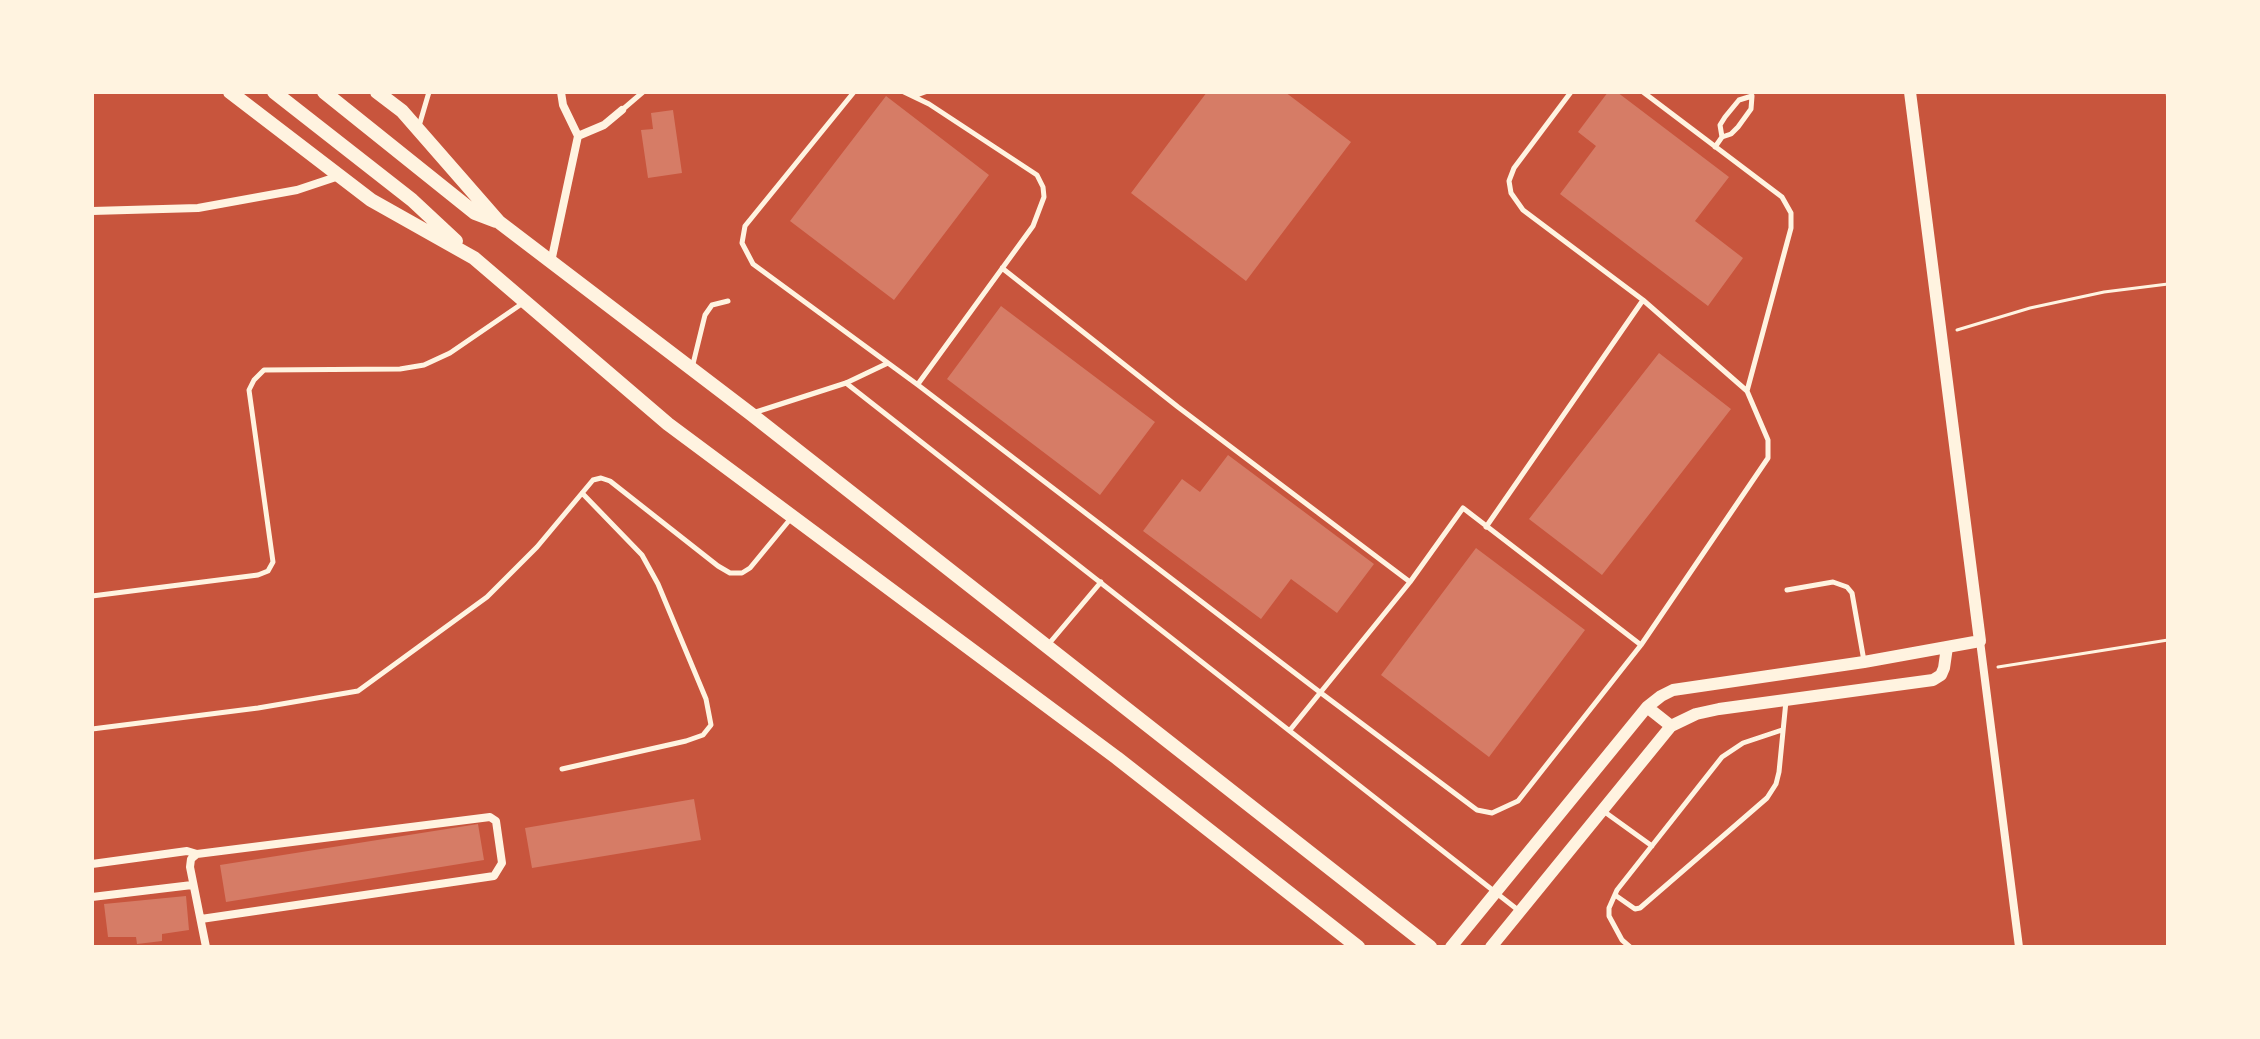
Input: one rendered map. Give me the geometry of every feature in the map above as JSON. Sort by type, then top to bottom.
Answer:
[{"type":"main road","points":[[230,92],[371,200],[474,258]]},
{"type":"main road","points":[[274,92],[412,200],[524,302],[668,424],[1117,758],[1358,947]]},
{"type":"main road","points":[[324,92],[475,213],[499,222]]},
{"type":"main road","points":[[377,92],[402,111],[499,222],[751,414],[1430,947]]},
{"type":"street","points":[[551,262],[578,136],[563,105],[561,92]]},
{"type":"street","points":[[1910,92],[2019,947]]},
{"type":"street","points":[[578,136],[604,125],[622,110]]},
{"type":"street","points":[[92,211],[198,208],[297,190],[340,176]]},
{"type":"street","points":[[1451,947],[1647,707],[1673,690],[1864,662],[1980,641]]},
{"type":"street","points":[[1491,947],[1518,910],[1671,726],[1696,714],[1933,680],[1941,675],[1944,668],[1947,647]]},
{"type":"street","points":[[1822,667],[1829,694]]},
{"type":"street","points":[[1647,707],[1671,726]]},
{"type":"street","points":[[92,864],[490,817],[496,821],[502,863],[494,876],[201,919]]},
{"type":"street","points":[[197,854],[191,859],[190,867],[206,947]]},
{"type":"street","points":[[92,897],[192,885]]},
{"type":"lane","points":[[418,129],[429,92]]},
{"type":"lane","points":[[622,110],[643,92]]},
{"type":"lane","points":[[854,92],[745,226],[742,243],[753,264],[918,385],[1477,810],[1492,813],[1518,801],[1641,645],[1768,458],[1768,440],[1747,391],[1643,300],[1523,210],[1511,193],[1509,181],[1514,168],[1571,92]]},
{"type":"lane","points":[[904,92],[1037,175],[1044,197],[1033,226],[918,385]]},
{"type":"lane","points":[[913,97],[925,92]]},
{"type":"lane","points":[[1643,92],[1782,197],[1791,213],[1791,228],[1747,391]]},
{"type":"lane","points":[[1715,147],[1722,137],[1738,127],[1751,109],[1754,94]]},
{"type":"lane","points":[[1722,137],[1720,125],[1725,117],[1739,100],[1754,94]]},
{"type":"lane","points":[[1002,268],[1178,407],[1410,582]]},
{"type":"lane","points":[[1486,527],[1643,300]]},
{"type":"lane","points":[[692,370],[705,315],[712,305],[728,301]]},
{"type":"lane","points":[[92,596],[258,575],[268,571],[273,562],[249,390],[264,370],[400,369],[424,365],[450,353],[524,302]]},
{"type":"lane","points":[[751,414],[846,383],[888,363]]},
{"type":"lane","points":[[846,383],[1518,910]]},
{"type":"lane","points":[[92,729],[258,708],[358,691],[487,597],[529,555],[593,480],[601,478],[610,481],[730,573],[742,573],[750,568],[793,516]]},
{"type":"lane","points":[[562,769],[686,741],[703,735],[711,725],[706,699],[642,555],[582,493]]},
{"type":"lane","points":[[1290,730],[1410,582],[1463,508],[1641,645]]},
{"type":"lane","points":[[1046,647],[1101,582]]},
{"type":"lane","points":[[1787,590],[1833,582],[1847,587],[1852,593],[1864,662]]},
{"type":"lane","points":[[1615,895],[1635,909],[1640,908],[1767,798],[1779,772],[1786,700]]},
{"type":"lane","points":[[1630,947],[1616,932],[1609,916],[1615,895],[1722,757],[1743,743],[1782,730]]},
{"type":"lane","points":[[1601,810],[1652,846]]},
{"type":"path","points":[[2167,92],[2168,100]]},
{"type":"path","points":[[1942,335],[2030,308],[2104,292],[2168,284]]},
{"type":"path","points":[[1983,669],[2168,640]]},
{"type":"building","points":[[1207,92],[1285,92],[1351,142],[1246,281],[1131,193]]},
{"type":"building","points":[[1608,92],[1617,92],[1729,177],[1695,221],[1743,258],[1708,306],[1560,194],[1596,146],[1578,132]]},
{"type":"building","points":[[886,96],[989,175],[894,300],[790,221]]},
{"type":"building","points":[[673,110],[682,173],[648,178],[641,130],[653,129],[651,113]]},
{"type":"building","points":[[1001,306],[1155,422],[1100,495],[947,379]]},
{"type":"building","points":[[1659,353],[1731,409],[1602,575],[1529,519]]},
{"type":"building","points":[[1228,455],[1374,564],[1337,613],[1291,579],[1261,619],[1143,531],[1182,479],[1200,492]]},
{"type":"building","points":[[1476,548],[1585,630],[1489,757],[1381,675]]},
{"type":"building","points":[[694,799],[701,840],[532,868],[525,828]]},
{"type":"building","points":[[478,824],[484,860],[226,902],[220,865]]},
{"type":"building","points":[[186,896],[189,930],[162,934],[162,941],[137,944],[136,937],[108,937],[104,904]]}]
